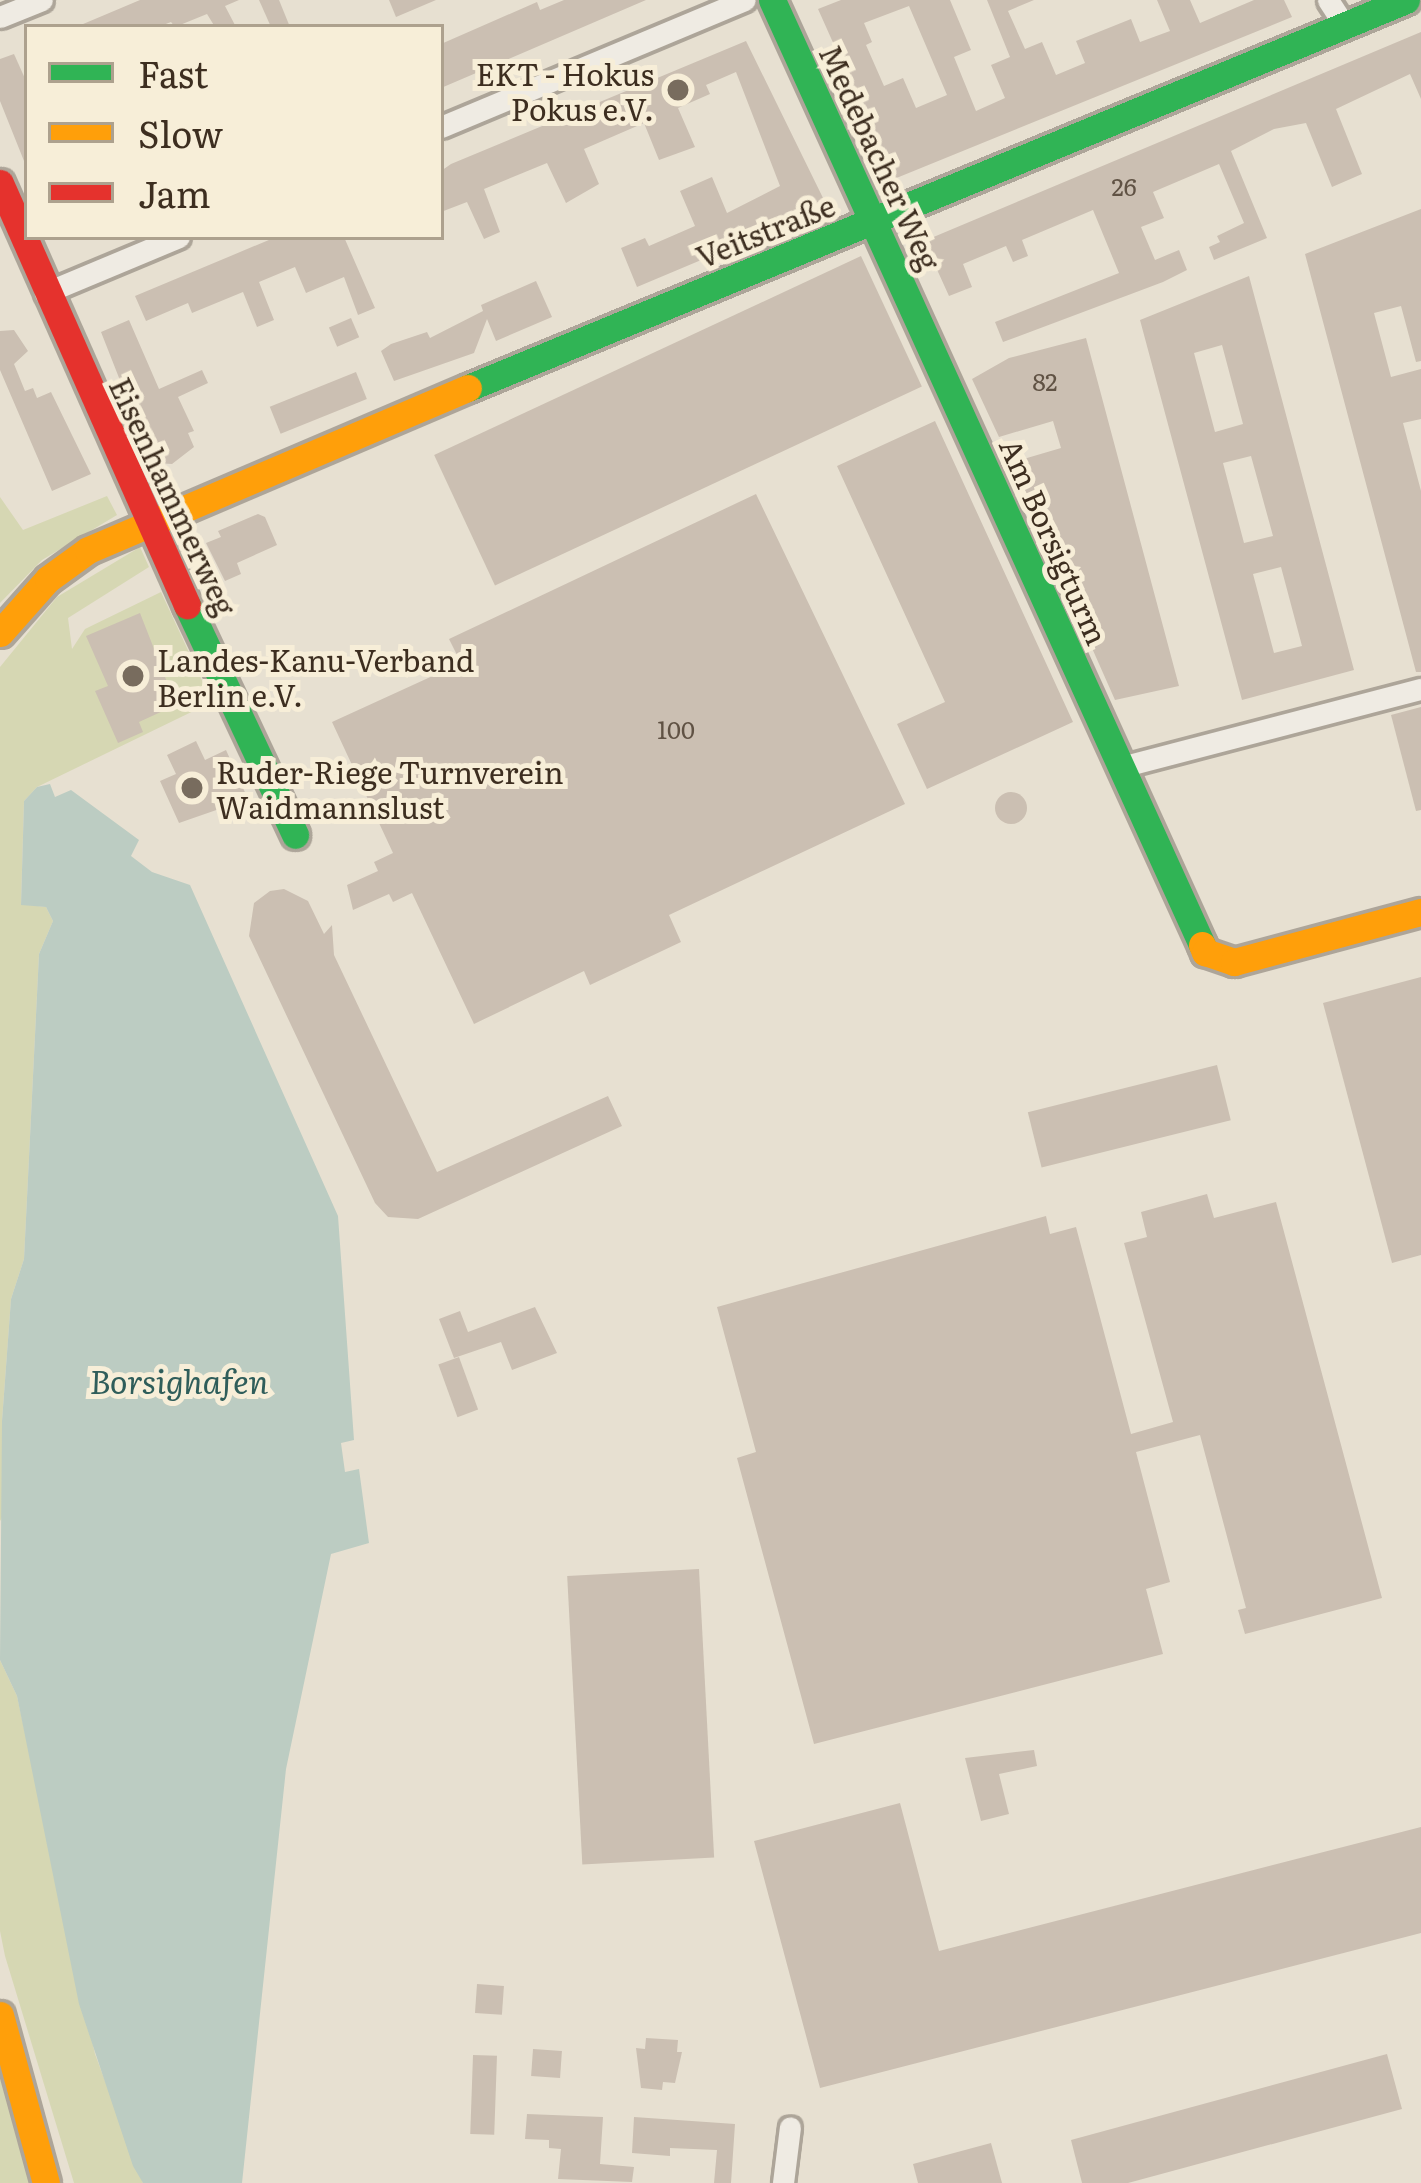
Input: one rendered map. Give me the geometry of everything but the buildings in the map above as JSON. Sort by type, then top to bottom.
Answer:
[{"type":"street","points":[[0,17],[42,0]]},
{"type":"street","points":[[444,126],[745,0]]},
{"type":"street","name":"Medebacher Weg","points":[[772,0],[929,343]]},
{"type":"street","points":[[1328,0],[1344,26]]},
{"type":"street","name":"Veitstraße","points":[[0,633],[48,579],[88,550],[148,520],[1406,0]]},
{"type":"street","name":"Eisenhammerweg","points":[[0,183],[45,293],[295,835]]},
{"type":"street","points":[[45,293],[172,240]]},
{"type":"street","name":"Am Borsigturm","points":[[929,343],[1201,946],[1215,959],[1234,962],[1421,912]]},
{"type":"street","points":[[1121,767],[1421,689]]},
{"type":"street","points":[[0,2014],[46,2183]]},
{"type":"street","points":[[783,2183],[790,2127]]},
{"type":"green space","points":[[107,496],[117,515],[42,560],[0,603],[0,497],[23,530]]},
{"type":"green space","points":[[140,547],[149,567],[68,618],[72,649],[85,629],[161,592],[212,702],[37,787],[24,801],[21,904],[46,907],[53,921],[39,954],[24,1259],[11,1299],[2,1421],[5,1513],[0,1521],[0,667],[57,597]]},
{"type":"green space","points":[[0,1660],[17,1696],[95,2054],[143,2183],[74,2183],[5,1956],[0,1931]]},
{"type":"green space","points":[[0,2075],[6,2095],[34,2183],[0,2183]]},
{"type":"water","name":"Borsighafen","points":[[50,784],[55,797],[71,790],[139,840],[131,856],[152,872],[190,885],[338,1216],[354,1440],[341,1443],[345,1472],[359,1469],[369,1543],[331,1554],[286,1769],[242,2183],[143,2183],[133,2166],[79,2004],[17,1696],[0,1660],[2,1421],[11,1299],[24,1259],[39,954],[53,921],[46,907],[21,905],[24,801],[37,787]]},
{"type":"traffic: fast","points":[[772,0],[1202,945]]},
{"type":"traffic: fast","points":[[468,388],[1406,0]]},
{"type":"traffic: fast","points":[[187,605],[295,835]]},
{"type":"traffic: slow","points":[[0,633],[48,579],[88,550],[468,388]]},
{"type":"traffic: slow","points":[[1202,945],[1205,952],[1234,962],[1421,912]]},
{"type":"traffic: slow","points":[[0,2015],[46,2183]]},
{"type":"traffic: jam","points":[[0,183],[24,237]]},
{"type":"traffic: jam","points":[[25,240],[187,605]]},
{"type":"place","name":"EKT - Hokus Pokus e.V.","points":[[678,90]]},
{"type":"place","name":"Landes-Kanu-Verband Berlin e.V.","points":[[133,676]]},
{"type":"place","name":"Ruder-Riege Turnverein Waidmannslust","points":[[192,788]]}]
